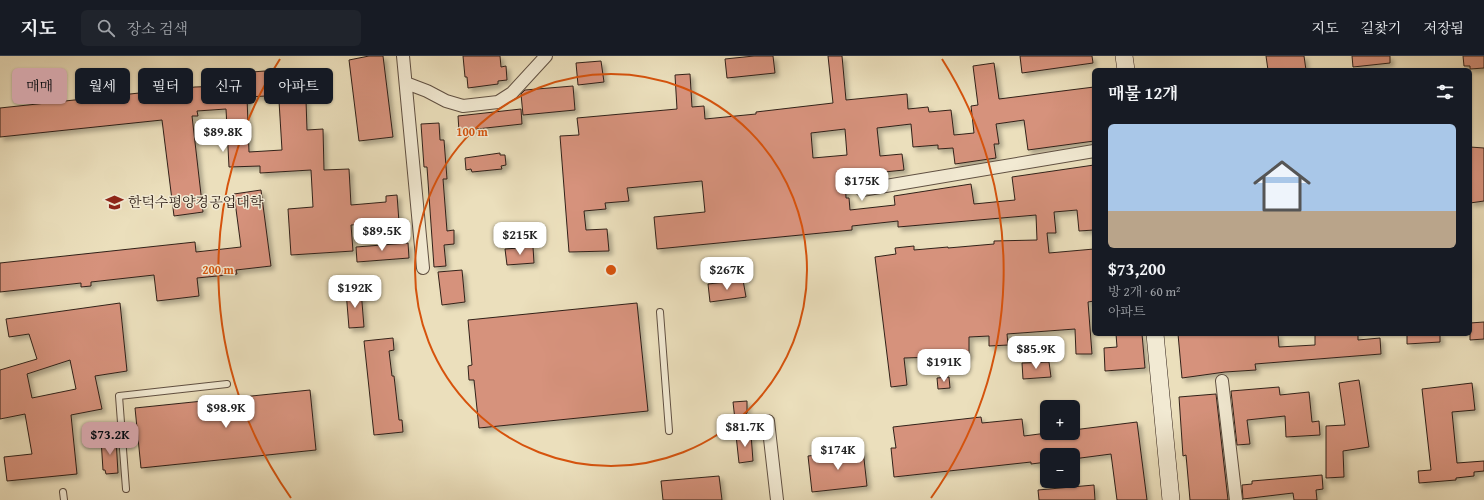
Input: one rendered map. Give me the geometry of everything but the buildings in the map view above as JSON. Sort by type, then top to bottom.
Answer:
[{"type":"street","points":[[403,56],[423,268]]},
{"type":"street","points":[[406,83],[427,91],[446,101],[463,106],[498,102],[512,93],[546,56]]},
{"type":"street","points":[[1124,56],[1126,68]]},
{"type":"street","points":[[862,190],[1092,151]]},
{"type":"street","points":[[1155,336],[1171,500]]},
{"type":"street","points":[[1222,382],[1236,500]]},
{"type":"street","points":[[768,422],[777,500]]},
{"type":"lane","points":[[660,312],[669,431]]},
{"type":"lane","points":[[126,489],[119,396],[226,384]]},
{"type":"lane","points":[[63,492],[64,500]]},
{"type":"place","name":"한덕수평양경공업대학","points":[[115,202]]}]
